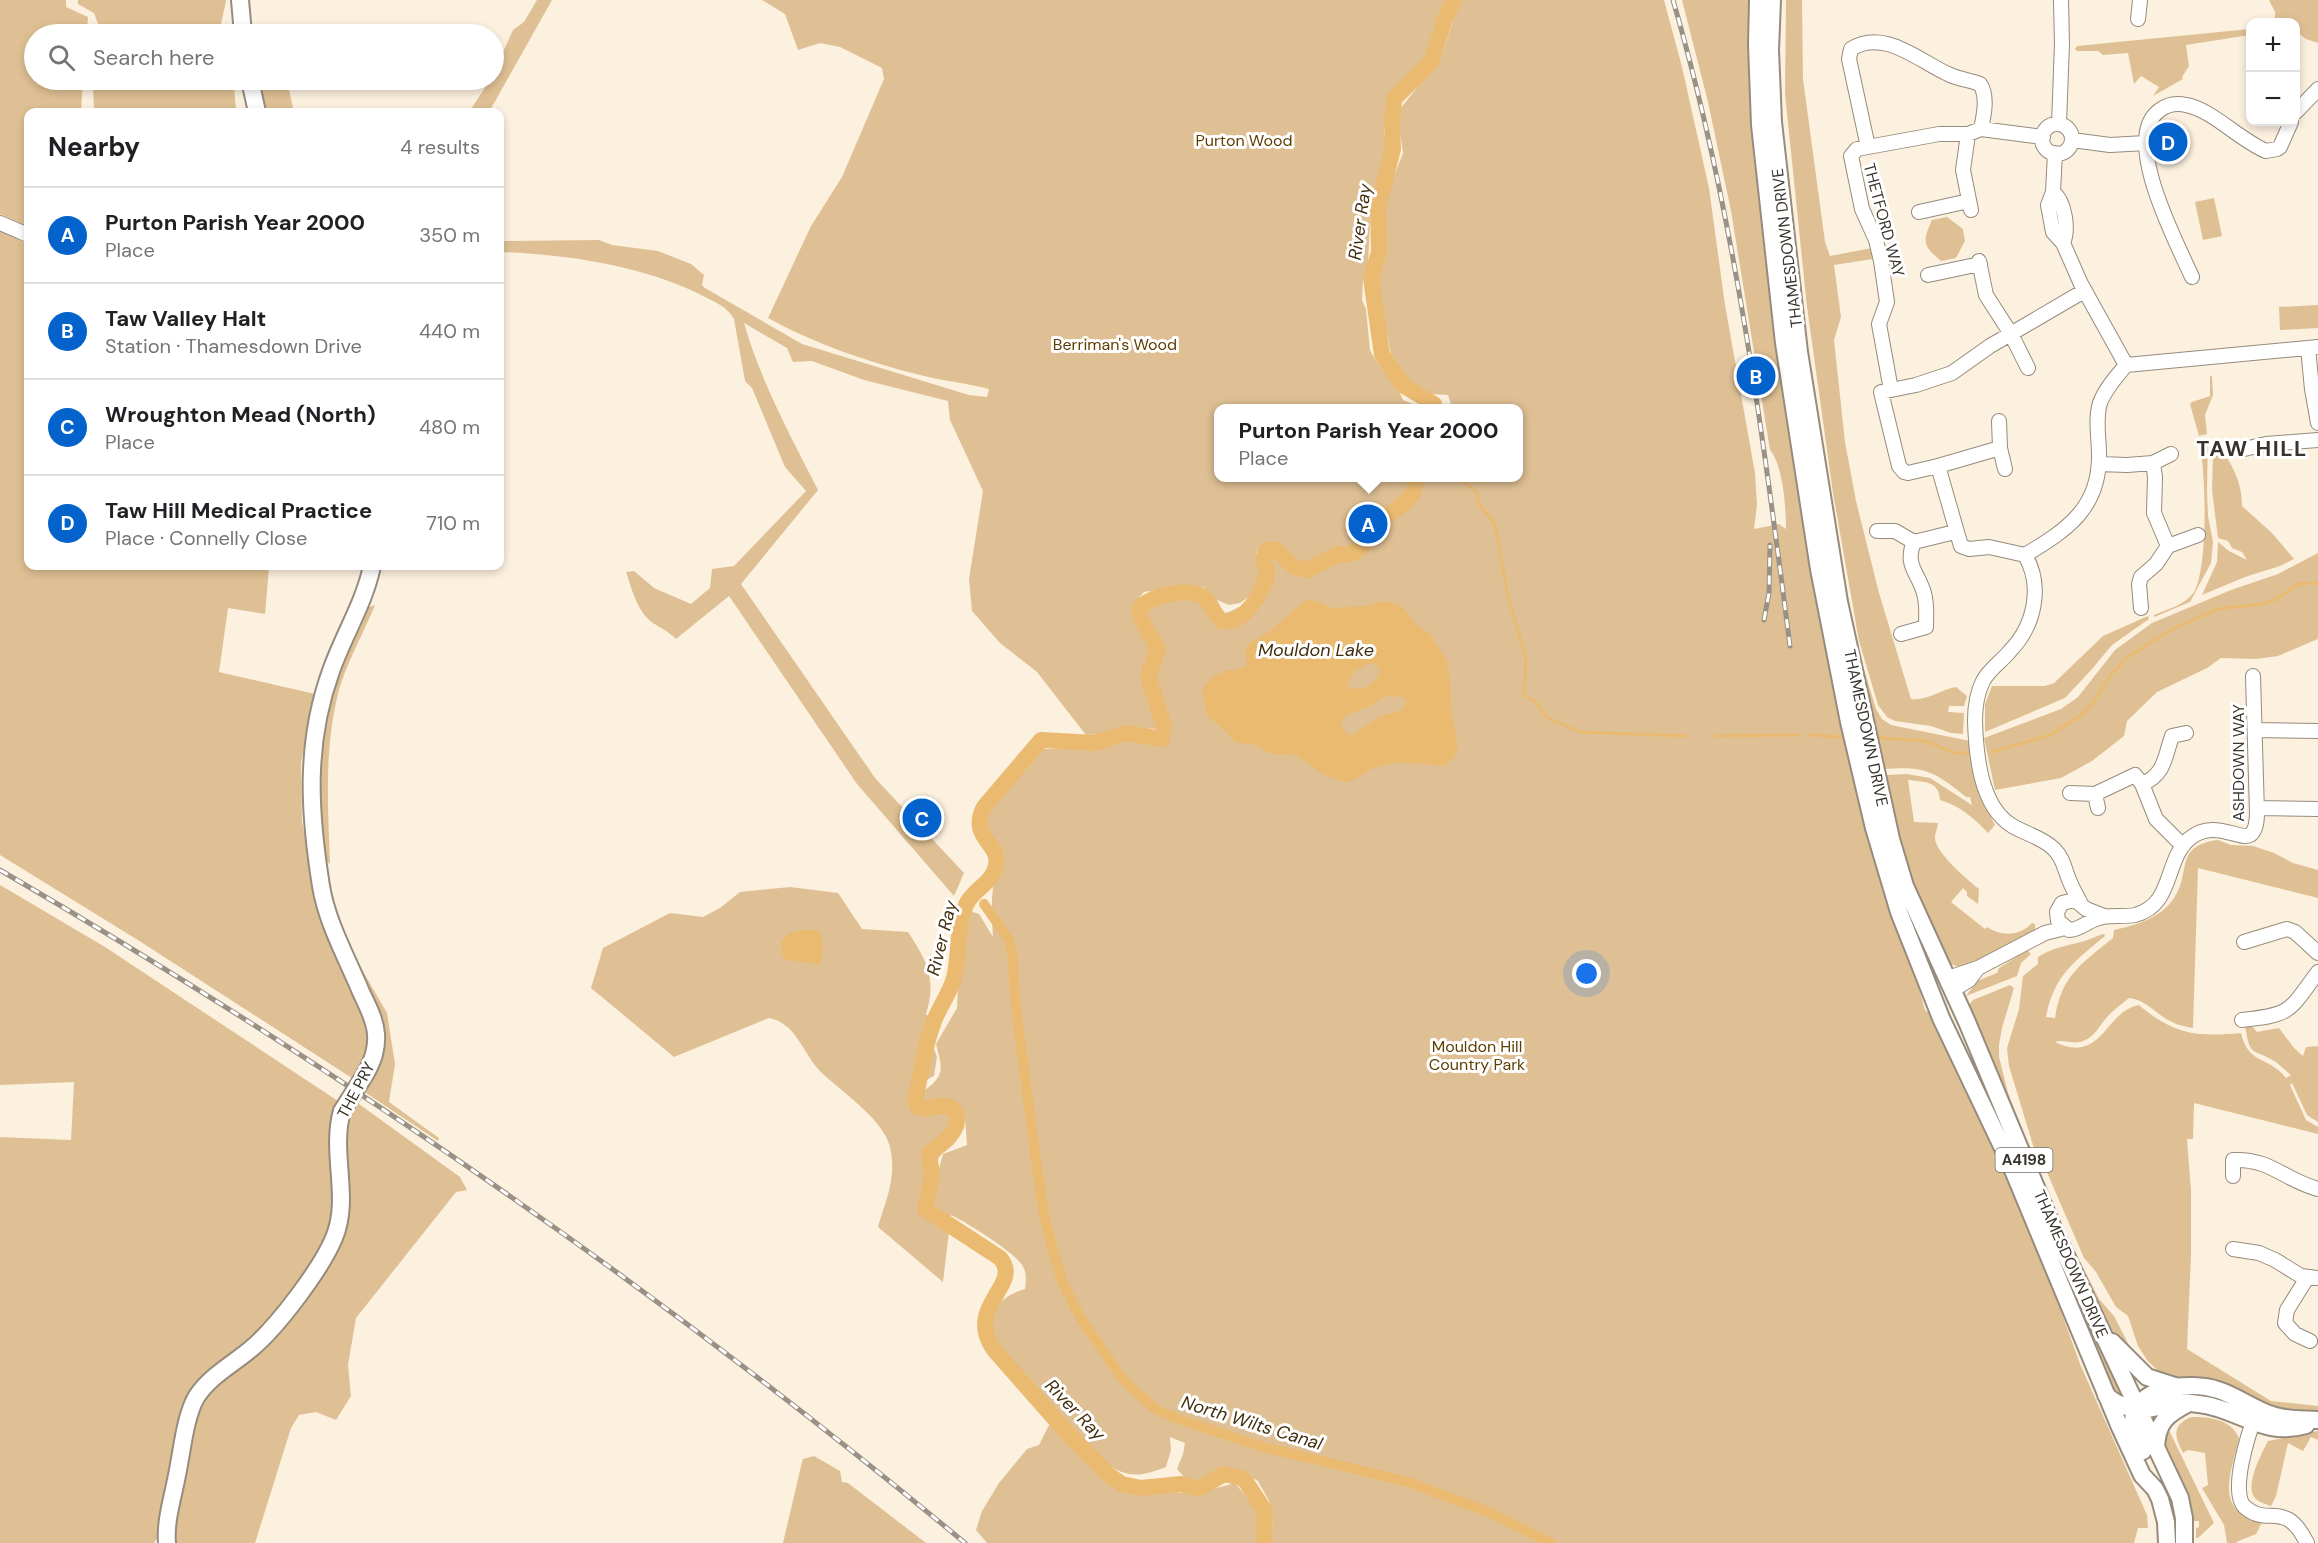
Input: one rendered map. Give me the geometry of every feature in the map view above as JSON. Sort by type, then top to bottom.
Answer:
[{"type":"main road","points":[[240,0],[242,24]]},
{"type":"main road","name":"THAMESDOWN DRIVE","points":[[1758,0],[1756,37],[1760,125],[1780,313],[1819,569],[1856,722],[1894,896],[1941,989],[2180,1498],[2184,1518],[2184,1543]]},
{"type":"main road","name":"THAMESDOWN DRIVE","points":[[1772,0],[1770,50],[1773,122],[1790,286],[1856,722]]},
{"type":"main road","points":[[252,90],[256,108]]},
{"type":"main road","name":"THE PRY","points":[[167,1543],[167,1526],[173,1494],[190,1415],[197,1397],[214,1378],[264,1338],[314,1272],[335,1237],[340,1213],[338,1138],[342,1111],[375,1054],[376,1029],[325,905],[316,846],[310,780],[310,763],[325,686],[363,599],[371,570]]},
{"type":"main road","name":"THAMESDOWN DRIVE","points":[[1871,788],[1941,989],[1964,1047],[1967,1072],[2014,1172],[2106,1395],[2142,1475],[2155,1489]]},
{"type":"main road","points":[[2099,1328],[2147,1377],[2179,1387]]},
{"type":"main road","points":[[2167,1543],[2164,1512],[2155,1489],[2152,1470],[2134,1430],[2138,1408],[2145,1399],[2153,1394],[2179,1387],[2196,1386],[2219,1390],[2271,1428],[2295,1428],[2318,1421]]},
{"type":"main road","points":[[2106,1395],[2116,1404],[2138,1408],[2150,1408],[2170,1402],[2190,1403],[2255,1415]]},
{"type":"main road","points":[[2156,1448],[2157,1436],[2162,1423],[2170,1414],[2190,1403]]},
{"type":"street","points":[[2059,124],[2061,0]]},
{"type":"street","points":[[2138,19],[2140,0]]},
{"type":"street","points":[[1868,147],[1849,59],[1851,49],[1863,44],[1891,44],[1950,75],[1980,84],[1983,89],[1984,107],[1963,170],[1970,206],[1918,212]]},
{"type":"street","points":[[2300,107],[2318,89]]},
{"type":"street","points":[[2192,277],[2157,198],[2149,168],[2146,143],[2150,120],[2162,109],[2173,104],[2193,107],[2266,151],[2280,147],[2289,126]]},
{"type":"street","points":[[2059,124],[2069,129],[2072,140],[2066,150],[2055,153],[2045,147],[2043,137],[2047,128],[2059,124]]},
{"type":"street","name":"THETFORD WAY","points":[[2000,448],[1908,473],[1901,470],[1881,392],[1891,390],[1879,324],[1887,302],[1881,262],[1876,240],[1862,209],[1851,156],[1854,150],[1939,134],[1975,131],[2043,137]]},
{"type":"street","points":[[2072,140],[2110,145],[2146,143]]},
{"type":"street","points":[[2055,153],[2053,192],[2048,205],[2055,236],[2063,243],[2084,291],[2126,365]]},
{"type":"street","points":[[0,223],[24,233]]},
{"type":"street","points":[[1928,275],[1980,262],[1986,295],[2011,334],[2028,368]]},
{"type":"street","points":[[1891,390],[1916,385],[1952,373],[1990,346],[2084,291]]},
{"type":"street","points":[[1938,466],[1958,543],[1966,549],[1989,547],[2025,555],[2061,532],[2085,508],[2096,483],[2099,464],[2100,405],[2109,387],[2126,365],[2313,348],[2312,389],[2318,423]]},
{"type":"street","points":[[1999,421],[2000,448],[2005,469]]},
{"type":"street","points":[[2240,450],[2266,444],[2318,440]]},
{"type":"street","points":[[2099,464],[2154,463],[2171,454]]},
{"type":"street","points":[[2154,463],[2154,513],[2168,546]]},
{"type":"street","points":[[1877,531],[1895,531],[1914,542],[1955,532]]},
{"type":"street","points":[[2141,609],[2140,579],[2156,564],[2168,546],[2198,534]]},
{"type":"street","points":[[1901,634],[1926,627],[1925,598],[1911,565],[1911,548],[1914,542]]},
{"type":"street","points":[[2025,555],[2031,565],[2035,582],[2032,615],[2018,642],[1994,664],[1983,680],[1976,706],[1976,738],[1984,781],[1996,812],[2011,825],[2041,839],[2053,848],[2066,866],[2067,875],[2062,903],[2057,912],[2061,923]]},
{"type":"street","name":"ASHDOWN WAY","points":[[2182,845],[2190,838],[2205,831],[2217,829],[2241,836],[2250,835],[2256,822],[2253,676]]},
{"type":"street","points":[[2255,730],[2318,731]]},
{"type":"street","points":[[2142,784],[2152,780],[2162,769],[2172,736],[2186,733]]},
{"type":"street","points":[[2062,903],[2071,900],[2084,911],[2104,916],[2136,915],[2154,904],[2166,888],[2175,858],[2182,845],[2156,819],[2137,776],[2133,775],[2095,794],[2070,793]]},
{"type":"street","points":[[2095,794],[2098,808]]},
{"type":"street","points":[[2257,808],[2318,809]]},
{"type":"street","points":[[1941,989],[2061,923],[2079,928],[2084,911],[2067,875]]},
{"type":"street","points":[[2244,942],[2287,929],[2295,932],[2318,953]]},
{"type":"street","points":[[2242,1020],[2263,1024],[2289,1009],[2297,1003],[2318,972]]},
{"type":"street","points":[[2233,1176],[2233,1160],[2250,1160],[2267,1164],[2296,1182],[2318,1189]]},
{"type":"street","points":[[2234,1249],[2268,1256],[2312,1278],[2286,1310],[2285,1323],[2295,1334],[2310,1341]]},
{"type":"street","points":[[2255,1415],[2238,1486],[2241,1503],[2256,1513],[2277,1515],[2290,1520],[2301,1531],[2307,1543]]},
{"type":"green space","points":[[0,0],[66,0],[66,7],[88,17],[88,24],[24,24],[24,90],[82,90],[81,108],[24,108],[24,225],[0,214]]},
{"type":"green space","points":[[78,0],[226,0],[221,24],[98,24],[94,13],[78,4]]},
{"type":"green space","points":[[537,0],[552,0],[504,85],[504,50],[513,30],[524,22]]},
{"type":"green space","points":[[762,0],[1447,0],[1430,57],[1423,70],[1419,76],[1393,95],[1386,106],[1384,132],[1390,156],[1371,204],[1368,264],[1363,279],[1362,300],[1366,309],[1370,350],[1398,388],[1403,400],[1413,404],[1214,404],[1214,482],[1413,482],[1411,496],[1403,506],[1378,524],[1367,542],[1358,549],[1324,554],[1310,564],[1294,566],[1289,564],[1284,554],[1276,548],[1267,547],[1257,551],[1255,557],[1260,566],[1261,558],[1271,550],[1281,565],[1288,568],[1312,566],[1333,556],[1358,552],[1388,520],[1407,506],[1417,492],[1418,482],[1523,482],[1523,404],[1451,404],[1448,395],[1428,394],[1409,381],[1391,355],[1376,276],[1382,244],[1384,213],[1391,183],[1403,153],[1399,125],[1400,109],[1441,57],[1460,0],[1664,0],[1682,67],[1709,188],[1725,305],[1755,473],[1757,505],[1754,529],[1779,524],[1786,529],[1783,487],[1778,466],[1770,450],[1731,211],[1708,102],[1682,0],[1751,0],[1749,39],[1755,152],[1767,269],[1793,461],[1828,657],[1925,1010],[1937,1020],[2023,1205],[2080,1364],[2147,1515],[2148,1528],[2138,1528],[2134,1543],[1271,1543],[1273,1520],[1269,1501],[1258,1481],[1242,1472],[1221,1472],[1207,1482],[1185,1478],[1177,1469],[1185,1443],[1170,1437],[1171,1450],[1166,1467],[1136,1475],[1123,1473],[1091,1447],[1031,1383],[999,1346],[990,1327],[990,1319],[998,1305],[1010,1295],[1025,1289],[1024,1268],[1010,1253],[978,1230],[951,1215],[943,1282],[878,1227],[892,1169],[890,1147],[886,1137],[871,1116],[815,1066],[786,1026],[769,1018],[674,1057],[591,988],[603,948],[670,913],[703,917],[720,908],[740,892],[790,887],[838,893],[862,929],[908,932],[925,961],[930,980],[926,1014],[941,1027],[931,1040],[937,1057],[934,1076],[916,1085],[909,1098],[915,1111],[934,1110],[947,1105],[958,1115],[963,1128],[954,1143],[943,1153],[938,1159],[938,1172],[943,1154],[967,1145],[965,1118],[956,1105],[923,1102],[924,1091],[939,1075],[941,1065],[936,1044],[957,1008],[959,953],[970,911],[979,914],[993,937],[992,894],[998,855],[986,848],[982,839],[981,811],[992,796],[1040,749],[1075,749],[1125,735],[1166,738],[1162,726],[1161,729],[1131,728],[1111,734],[1086,735],[1037,672],[1000,643],[972,611],[969,579],[983,491],[950,420],[948,401],[864,380],[812,361],[793,362],[787,348],[744,323],[768,387],[818,490],[741,584],[875,778],[964,873],[954,896],[857,784],[729,596],[676,639],[647,618],[639,607],[626,572],[634,571],[654,588],[691,604],[710,588],[712,569],[734,566],[806,491],[785,467],[752,388],[745,381],[734,319],[725,308],[682,286],[632,270],[578,259],[504,252],[504,241],[599,240],[612,245],[658,251],[691,264],[704,275],[702,285],[705,288],[802,344],[969,395],[987,397],[989,389],[920,375],[861,358],[804,336],[768,318],[811,226],[842,177],[884,79],[882,68],[840,47],[820,43],[798,50],[785,14]],"holes":[[[1186,586],[1203,587],[1217,600],[1229,605],[1240,603],[1257,591],[1250,600],[1219,615],[1204,600],[1194,594],[1168,594],[1143,599],[1138,606],[1137,617],[1154,640],[1155,651],[1134,616],[1134,608],[1144,592]]]},
{"type":"green space","points":[[1777,0],[1780,0],[1778,48],[1782,123],[1802,316],[1820,440],[1854,636],[1876,709],[1882,719],[1891,725],[1970,741],[1976,778],[1984,804],[1995,825],[1988,833],[1966,813],[1940,800],[1934,786],[1925,782],[1908,780],[1914,822],[1938,823],[1935,837],[1940,850],[1952,865],[1979,889],[1978,904],[1967,896],[1963,888],[1951,902],[1985,929],[1987,927],[2011,934],[2022,931],[2032,923],[2035,924],[2035,929],[2020,939],[1989,958],[1970,966],[1958,966],[1945,960],[1914,895],[1897,842],[1884,788],[1888,787],[1886,775],[1907,774],[1930,778],[1972,805],[1970,797],[1966,797],[1945,781],[1928,772],[1910,768],[1884,769],[1873,721],[1869,720],[1845,604],[1825,488],[1792,254],[1779,121]]},
{"type":"green space","points":[[1786,0],[1802,0],[1803,79],[1825,242],[1830,256],[1872,248],[1873,259],[1834,265],[1841,317],[1834,340],[1845,442],[1856,501],[1879,593],[1911,699],[1923,698],[1956,687],[1967,696],[1964,706],[1949,706],[1948,712],[1964,713],[1963,734],[1951,733],[1931,726],[1895,721],[1887,717],[1878,705],[1859,641],[1833,493],[1807,307],[1785,94]]},
{"type":"green space","points":[[2269,0],[2318,0],[2318,43],[2300,34],[2300,18],[2275,18],[2275,12]]},
{"type":"green space","points":[[2246,29],[2246,36],[2186,45],[2189,66],[2183,79],[2153,96],[2159,87],[2141,76],[2134,84],[2128,53],[2103,55],[2098,51],[2077,51],[2075,49],[2077,46]]},
{"type":"green space","points":[[93,90],[234,90],[236,108],[94,108]]},
{"type":"green space","points":[[259,90],[289,90],[293,108],[262,108]]},
{"type":"green space","points":[[483,90],[501,90],[491,108],[472,108]]},
{"type":"green space","points":[[2214,198],[2222,236],[2203,240],[2195,202]]},
{"type":"green space","points":[[1947,217],[1963,229],[1965,241],[1956,258],[1941,261],[1928,247],[1926,239],[1932,220]]},
{"type":"green space","points":[[0,229],[24,243],[24,570],[269,570],[265,614],[228,608],[219,672],[315,694],[301,762],[302,821],[317,906],[328,936],[363,1007],[368,1049],[355,1080],[141,942],[0,855]]},
{"type":"green space","points":[[2318,305],[2318,328],[2280,330],[2279,307]]},
{"type":"green space","points":[[2210,376],[2212,376],[2213,395],[2205,415],[2207,434],[2199,436],[2190,404],[2210,396]]},
{"type":"green space","points":[[2208,438],[2208,516],[2213,542],[2211,563],[2190,602],[2154,617],[2186,600],[2194,592],[2199,580],[2205,517],[2203,471],[2198,440]]},
{"type":"green space","points":[[2225,455],[2238,479],[2242,506],[2272,533],[2294,559],[2202,595],[2217,562],[2218,542],[2229,551],[2247,560],[2242,552],[2232,548],[2228,541],[2218,538],[2212,490],[2213,456]]},
{"type":"green space","points":[[2318,553],[2318,639],[2278,656],[2256,659],[2221,658],[2207,668],[2157,692],[2127,721],[2124,736],[2092,761],[2061,778],[1995,790],[1984,738],[2061,709],[2078,697],[2115,650],[2152,623],[2231,590],[2278,574]]},
{"type":"green space","points":[[375,605],[345,672],[334,715],[328,779],[330,864],[321,857],[318,723],[361,610]]},
{"type":"green space","points":[[2148,616],[2149,619],[2112,645],[2065,698],[1985,732],[1985,704],[1992,686],[2045,686],[2054,683],[2103,636]]},
{"type":"green space","points":[[2218,840],[2231,845],[2253,846],[2293,863],[2318,870],[2318,898],[2198,868],[2193,1028],[2173,1022],[2143,1002],[2129,998],[2109,1014],[2094,1034],[2087,1039],[2079,1042],[2055,1042],[2071,1047],[2083,1047],[2093,1042],[2128,1009],[2139,1005],[2164,1023],[2187,1032],[2211,1035],[2241,1033],[2244,1043],[2254,1056],[2272,1066],[2286,1078],[2291,1075],[2276,1062],[2250,1047],[2245,1025],[2251,1025],[2257,1032],[2279,1028],[2303,1056],[2306,1047],[2318,1046],[2318,1122],[2307,1115],[2292,1083],[2290,1085],[2306,1120],[2318,1127],[2318,1134],[2194,1103],[2193,1139],[2187,1139],[2191,1190],[2191,1255],[2187,1349],[2271,1401],[2318,1406],[2318,1414],[2282,1412],[2230,1385],[2230,1387],[2172,1380],[2158,1375],[2159,1372],[2138,1346],[2128,1316],[2116,1307],[2096,1272],[2084,1258],[2046,1170],[2044,1174],[2036,1155],[2009,1066],[2007,1048],[2019,1009],[2023,976],[2038,964],[2038,957],[2048,951],[2104,934],[2105,936],[2075,962],[2060,980],[2054,990],[2046,1017],[2055,1018],[2062,991],[2083,963],[2113,938],[2114,930],[2147,920],[2169,905],[2179,888],[2189,854],[2204,843]]},
{"type":"green space","points":[[0,885],[105,947],[341,1103],[335,1198],[330,1231],[314,1262],[261,1332],[201,1379],[187,1396],[158,1536],[154,1543],[0,1543],[0,1137],[71,1140],[74,1082],[0,1085]]},
{"type":"green space","points":[[346,942],[387,1013],[395,1064],[389,1102],[439,1138],[438,1141],[360,1089],[376,1066]]},
{"type":"green space","points":[[2027,950],[2031,954],[2021,963],[2017,976],[1966,996],[1977,981],[1997,973],[1999,968]]},
{"type":"green space","points":[[2010,985],[2014,988],[1999,1045],[1999,1057],[2008,1093],[2051,1203],[2099,1299],[2114,1316],[2133,1353],[2115,1337],[2047,1198],[1968,1006],[1973,1000]]},
{"type":"green space","points":[[1959,1015],[2124,1392],[2115,1396],[1955,1016]]},
{"type":"green space","points":[[352,1099],[460,1177],[467,1190],[456,1192],[356,1318],[348,1365],[351,1396],[336,1420],[316,1412],[299,1415],[291,1428],[255,1543],[173,1543],[179,1487],[197,1406],[329,1256],[343,1127]]},
{"type":"green space","points":[[2191,1417],[2219,1420],[2231,1427],[2239,1438],[2230,1477],[2230,1497],[2233,1506],[2242,1515],[2263,1520],[2256,1534],[2237,1543],[2227,1543],[2224,1525],[2202,1488],[2208,1485],[2205,1453],[2188,1450],[2183,1453],[2178,1441],[2176,1432],[2178,1427]]},
{"type":"green space","points":[[1055,1423],[1102,1476],[1120,1487],[1159,1492],[1198,1493],[1235,1483],[1257,1510],[1257,1543],[987,1543],[976,1530],[982,1511],[999,1483],[1027,1449],[1039,1445],[1049,1425]]},
{"type":"green space","points":[[2167,1426],[2214,1523],[2198,1538],[2196,1538],[2196,1528],[2199,1527],[2199,1521],[2193,1521],[2189,1504],[2164,1448]]},
{"type":"green space","points":[[2318,1431],[2318,1440],[2311,1437],[2303,1451],[2288,1443],[2276,1496],[2271,1506],[2257,1500],[2253,1495],[2252,1480],[2268,1441]]},
{"type":"green space","points":[[814,1456],[840,1471],[842,1482],[848,1483],[926,1543],[783,1543],[803,1459]]},
{"type":"water","name":"Mouldon Lake","points":[[1309,600],[1320,602],[1330,608],[1364,606],[1383,601],[1403,607],[1417,625],[1429,633],[1448,662],[1452,715],[1458,746],[1454,758],[1443,766],[1408,763],[1381,766],[1347,783],[1324,775],[1296,755],[1270,754],[1253,744],[1236,743],[1207,716],[1202,690],[1210,679],[1225,670],[1245,667],[1247,645],[1270,631],[1302,603]],"holes":[[[1367,664],[1378,667],[1380,671],[1375,680],[1363,688],[1349,687],[1347,684],[1354,672]],[[1389,695],[1405,698],[1406,702],[1402,710],[1380,716],[1352,735],[1341,728],[1342,720],[1347,715],[1368,707]]]},
{"type":"water","points":[[817,930],[820,934],[823,948],[819,966],[785,960],[781,953],[781,942],[789,933]]},
{"type":"waterway","name":"River Ray","points":[[1434,404],[1404,386],[1382,355],[1371,278],[1379,252],[1378,207],[1393,149],[1394,99],[1431,62],[1445,19],[1454,0]]},
{"type":"waterway","name":"River Ray","points":[[1264,1543],[1263,1508],[1242,1478],[1224,1474],[1202,1487],[1195,1488],[1181,1484],[1141,1488],[1122,1484],[1109,1475],[1068,1434],[994,1350],[986,1335],[985,1321],[1005,1278],[1005,1268],[1000,1258],[925,1209],[932,1175],[929,1154],[949,1137],[957,1120],[951,1107],[921,1108],[915,1100],[930,1033],[954,978],[959,932],[966,905],[990,878],[996,866],[994,851],[980,826],[980,817],[984,807],[1041,740],[1095,743],[1126,733],[1162,739],[1164,726],[1148,676],[1158,649],[1140,617],[1140,607],[1163,596],[1192,593],[1206,599],[1222,621],[1238,618],[1252,605],[1262,588],[1267,570],[1263,558],[1267,550],[1276,550],[1294,567],[1307,570],[1339,554],[1354,552],[1366,542],[1385,518],[1411,496],[1415,482]]},
{"type":"waterway","points":[[1465,482],[1476,492],[1479,504],[1495,524],[1507,592],[1526,659],[1524,695],[1537,703],[1546,717],[1580,732],[1686,736]]},
{"type":"waterway","points":[[1992,752],[2050,735],[2082,715],[2093,703],[2110,676],[2129,656],[2171,630],[2217,609],[2263,604],[2277,599],[2298,584],[2318,583]]},
{"type":"waterway","points":[[1714,736],[1800,735]]},
{"type":"waterway","points":[[1810,735],[1841,737]]},
{"type":"waterway","points":[[1876,736],[1928,742],[1952,752],[1968,753]]},
{"type":"waterway","name":"North Wilts Canal","points":[[984,904],[1009,940],[1012,952],[1016,1007],[1044,1215],[1061,1279],[1080,1317],[1123,1380],[1155,1409],[1178,1419],[1263,1447],[1408,1482],[1491,1513],[1551,1543]]},
{"type":"railway","points":[[1673,0],[1713,159],[1744,320],[1790,646]]},
{"type":"railway","points":[[1764,620],[1769,593],[1770,545]]},
{"type":"railway","points":[[0,870],[251,1023],[496,1187],[616,1272],[734,1360],[851,1450],[965,1543]]},
{"type":"place","name":"Taw Hill Medical Practice","points":[[2168,142]]},
{"type":"place","name":"Taw Valley Halt","points":[[1756,376]]},
{"type":"place","name":"Purton Parish Year 2000","points":[[1368,524]]},
{"type":"place","name":"Wroughton Mead (North)","points":[[922,818]]},
{"type":"district","name":"TAW HILL","points":[[2252,448]]},
{"type":"park label","name":"Purton Wood","points":[[1244,140]]},
{"type":"park label","name":"Berriman's Wood","points":[[1115,344]]},
{"type":"park label","name":"Mouldon Hill Country Park","points":[[1477,1055]]}]
